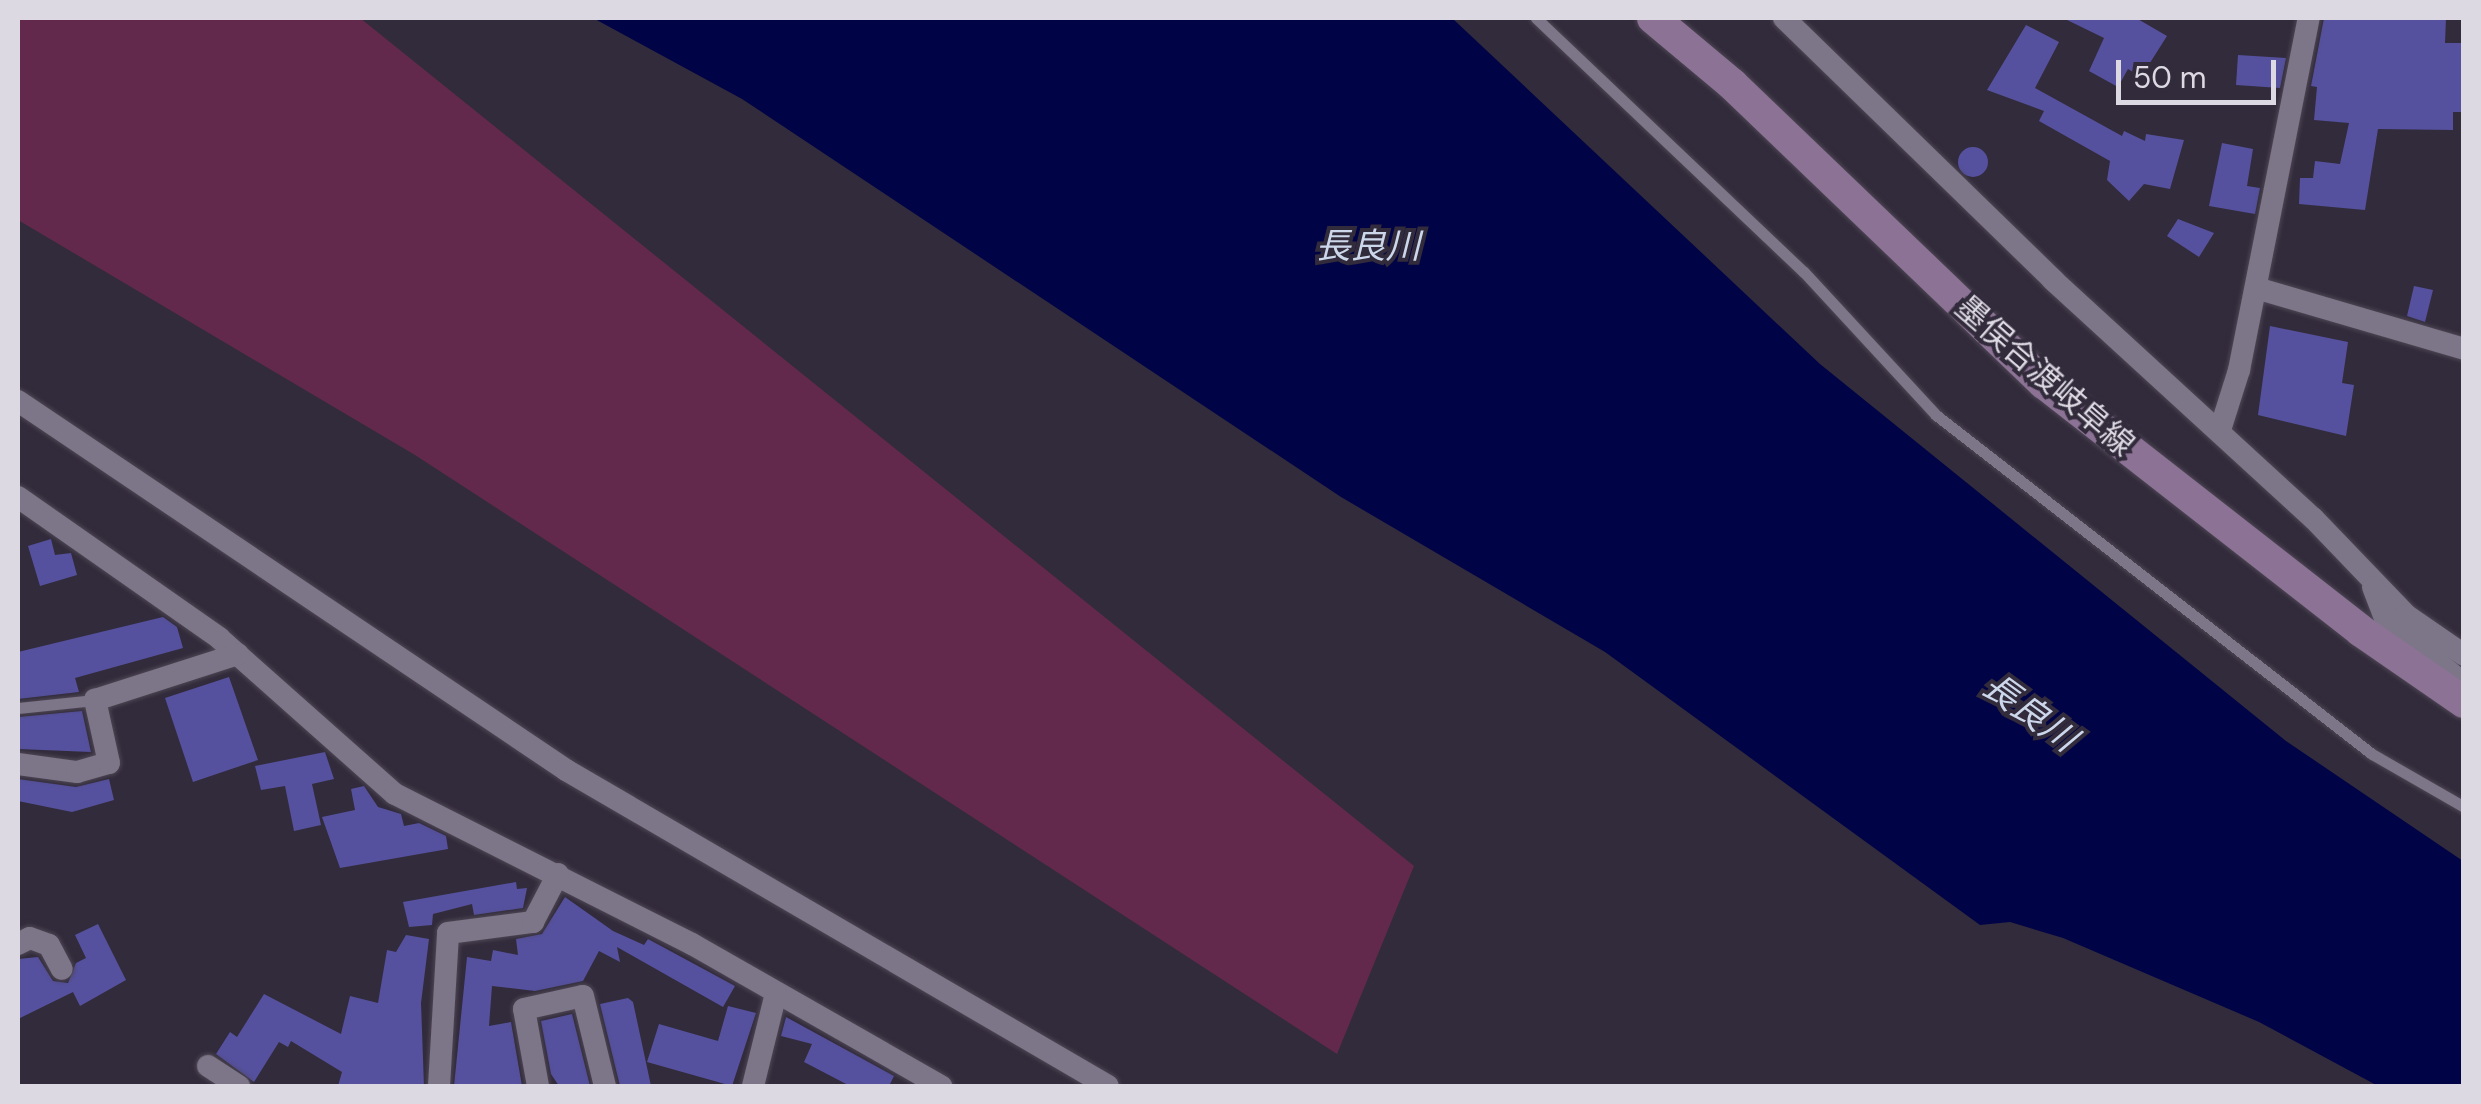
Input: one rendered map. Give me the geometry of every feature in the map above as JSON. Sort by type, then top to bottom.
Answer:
[{"type":"main road","name":"墨俣合渡岐阜線","points":[[1653,18],[1733,85],[2044,383],[2361,631],[2464,702]]},
{"type":"street","points":[[2220,430],[2256,288],[2309,18]]},
{"type":"street","points":[[1789,19],[2053,280],[2220,430],[2406,615],[2464,655]]},
{"type":"street","points":[[2256,288],[2464,348]]},
{"type":"street","points":[[18,401],[566,770],[1108,1086]]},
{"type":"street","points":[[18,497],[238,654],[395,794],[558,874],[941,1086]]},
{"type":"street","points":[[2368,574],[2384,619],[2464,684]]},
{"type":"street","points":[[18,764],[77,772],[110,763],[95,700],[238,654]]},
{"type":"street","points":[[439,1086],[448,933],[533,922],[558,874]]},
{"type":"street","points":[[18,944],[30,938],[49,944],[62,969]]},
{"type":"street","points":[[753,1086],[776,993]]},
{"type":"street","points":[[538,1086],[524,1008],[583,996],[605,1086]]},
{"type":"street","points":[[208,1066],[239,1086]]},
{"type":"lane","points":[[1536,18],[1804,272],[1936,414],[2372,754],[2464,807]]},
{"type":"lane","points":[[18,708],[95,700]]},
{"type":"shaded area","points":[[18,18],[360,18],[1414,866],[1337,1054],[415,455],[18,220]]},
{"type":"water","name":"長良川","points":[[593,18],[1452,18],[1820,364],[2286,741],[2463,861],[2463,1086],[2378,1086],[2259,1022],[2063,938],[2010,922],[1980,925],[1605,652],[1341,497],[742,99]]},
{"type":"building","points":[[2063,18],[2136,18],[2167,36],[2141,77],[2128,69],[2118,87],[2089,71],[2104,38]]},
{"type":"building","points":[[2324,18],[2446,18],[2445,43],[2464,43],[2461,112],[2453,112],[2453,130],[2378,129],[2365,210],[2299,204],[2300,178],[2313,178],[2315,161],[2340,164],[2349,123],[2314,120],[2317,87],[2311,86]]},
{"type":"building","points":[[2026,25],[2059,42],[2035,88],[2122,136],[2124,131],[2145,141],[2146,134],[2184,140],[2170,189],[2144,184],[2129,201],[2107,180],[2110,161],[2039,121],[2044,111],[1987,90]]},
{"type":"building","points":[[2238,55],[2286,58],[2280,88],[2236,85]]},
{"type":"building","points":[[2222,143],[2253,149],[2247,186],[2260,188],[2255,214],[2209,206]]},
{"type":"building","points":[[1973,147],[1984,151],[1988,162],[1984,173],[1973,177],[1962,173],[1958,162],[1962,151]]},
{"type":"building","points":[[2178,219],[2214,233],[2199,257],[2167,236]]},
{"type":"building","points":[[2414,286],[2433,290],[2425,322],[2407,316]]},
{"type":"building","points":[[2270,326],[2348,342],[2342,383],[2354,385],[2346,436],[2258,415]]},
{"type":"building","points":[[51,539],[55,555],[71,553],[77,575],[40,586],[28,546]]},
{"type":"building","points":[[163,617],[177,627],[183,648],[75,678],[79,692],[18,699],[18,652]]},
{"type":"building","points":[[229,677],[258,760],[193,782],[165,698]]},
{"type":"building","points":[[82,711],[91,752],[18,749],[18,717]]},
{"type":"building","points":[[325,752],[334,779],[312,784],[321,825],[294,831],[285,786],[261,790],[255,766]]},
{"type":"building","points":[[18,779],[76,787],[109,779],[114,800],[72,812],[18,801]]},
{"type":"building","points":[[364,786],[378,807],[401,814],[404,826],[419,823],[446,836],[448,849],[340,868],[322,817],[355,810],[351,789]]},
{"type":"building","points":[[516,882],[517,889],[527,888],[523,908],[474,915],[472,904],[433,914],[432,925],[409,927],[403,902]]},
{"type":"building","points":[[565,897],[613,931],[644,945],[648,939],[735,986],[723,1007],[617,947],[620,962],[599,951],[583,981],[535,991],[492,986],[489,1026],[511,1022],[522,1086],[454,1086],[467,957],[491,961],[493,950],[518,955],[516,939],[542,934]]},
{"type":"building","points":[[98,924],[126,980],[80,1006],[73,992],[18,1019],[18,959],[38,957],[53,981],[68,983],[76,963],[86,958],[75,935]]},
{"type":"building","points":[[406,935],[429,939],[421,1003],[424,1086],[338,1086],[342,1072],[291,1041],[288,1047],[279,1042],[254,1082],[216,1054],[230,1032],[237,1037],[264,994],[341,1034],[350,996],[378,1003],[387,950],[396,952]]},
{"type":"building","points":[[628,998],[633,1002],[651,1086],[620,1086],[600,1004]]},
{"type":"building","points":[[728,1006],[756,1013],[732,1086],[647,1062],[659,1024],[718,1041]]},
{"type":"building","points":[[572,1014],[590,1086],[559,1086],[551,1074],[541,1021]]},
{"type":"building","points":[[786,1017],[894,1076],[889,1086],[850,1086],[804,1062],[812,1044],[781,1036]]}]
